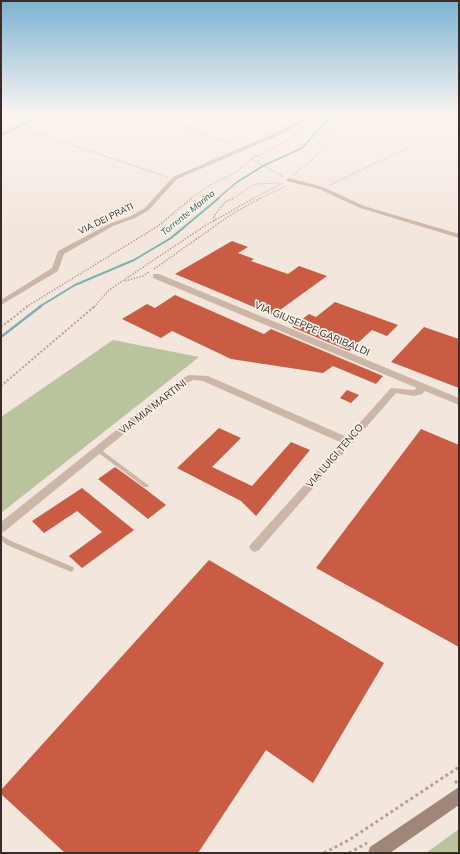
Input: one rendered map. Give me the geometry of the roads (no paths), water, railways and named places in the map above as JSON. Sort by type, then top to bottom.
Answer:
[{"type":"main road","points":[[376,853],[459,795]]},
{"type":"street","name":"VIA DEI PRATI","points":[[1,303],[55,269],[61,253],[68,248],[110,225],[133,217],[147,209],[175,178],[235,154]]},
{"type":"street","points":[[293,181],[321,188],[362,207],[459,236]]},
{"type":"street","name":"VIA GIUSEPPE GARIBALDI","points":[[156,276],[459,402]]},
{"type":"street","name":"VIA MIA MARTINI","points":[[1,528],[182,382],[192,377],[205,378],[347,441]]},
{"type":"street","name":"VIA LUIGI TENCO","points":[[255,547],[347,441],[394,390],[414,393],[419,392],[423,387]]},
{"type":"lane","points":[[98,450],[146,486]]},
{"type":"lane","points":[[1,537],[10,543],[72,569]]},
{"type":"waterway","name":"Torrente Marina","points":[[217,199],[237,182],[263,166],[289,154]]},
{"type":"waterway","name":"Torrente Marina","points":[[39,307],[75,285],[134,260],[171,238],[219,198]]},
{"type":"waterway","name":"Torrente Marina","points":[[1,337],[41,306]]}]
